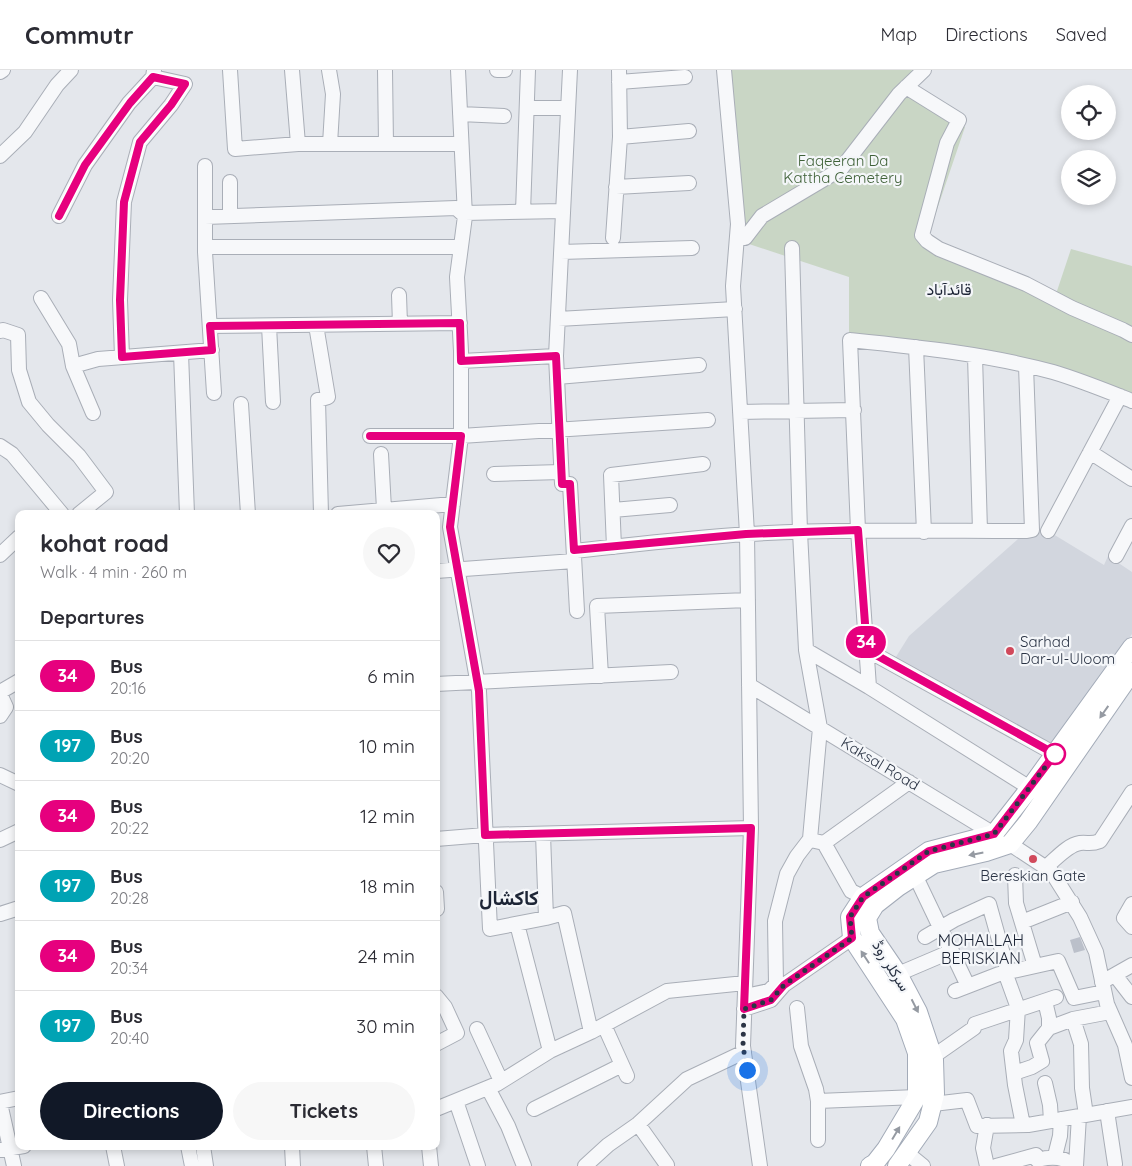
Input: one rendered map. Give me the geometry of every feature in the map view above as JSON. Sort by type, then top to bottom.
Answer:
[{"type":"main road","points":[[875,1165],[925,1100],[917,1053],[905,1019],[852,938],[850,917],[929,851],[994,834],[1030,788],[1132,647]]},
{"type":"main road","points":[[869,901],[934,864],[986,852],[1010,844],[1028,822],[1132,672]]},
{"type":"main road","name":"Kaksal Road","points":[[994,834],[1010,844]]},
{"type":"main road","name":"سرکلر روڈ","points":[[869,901],[867,918],[870,933],[898,974],[918,1012],[934,1056],[935,1071],[925,1100],[928,1122],[902,1160]]},
{"type":"street","points":[[0,156],[25,132],[57,85],[71,70]]},
{"type":"street","points":[[230,70],[235,149],[298,144],[461,144]]},
{"type":"street","points":[[292,70],[298,144]]},
{"type":"street","points":[[329,70],[333,94],[330,144]]},
{"type":"street","points":[[385,70],[386,144]]},
{"type":"street","points":[[458,70],[465,215],[457,276],[461,361],[461,436],[450,527],[479,691],[490,929],[564,913],[591,1032]]},
{"type":"street","points":[[497,70],[505,70]]},
{"type":"street","points":[[523,212],[528,70]]},
{"type":"street","points":[[570,70],[556,356],[561,472],[562,484],[570,484],[577,611]]},
{"type":"street","points":[[724,70],[738,224],[733,286],[748,600],[751,828],[744,1052],[760,1166]]},
{"type":"street","points":[[737,238],[745,238],[762,216],[841,168],[906,87],[924,70]]},
{"type":"street","points":[[59,216],[85,165],[130,103],[154,74],[185,84],[171,105],[140,142],[124,202],[120,300],[122,357]]},
{"type":"street","points":[[613,238],[620,137],[619,76],[685,77]]},
{"type":"street","points":[[906,87],[959,120],[948,143],[922,235],[927,241],[939,249],[1026,284],[1072,308],[1132,335]]},
{"type":"street","points":[[527,108],[568,108]]},
{"type":"street","points":[[460,114],[504,116]]},
{"type":"street","points":[[620,137],[689,131]]},
{"type":"street","points":[[204,166],[205,247],[214,393]]},
{"type":"street","points":[[230,182],[230,216]]},
{"type":"street","points":[[616,187],[689,183]]},
{"type":"street","points":[[205,217],[456,208],[465,215],[563,211]]},
{"type":"street","points":[[205,247],[461,247]]},
{"type":"street","points":[[561,252],[692,248]]},
{"type":"street","points":[[745,996],[769,991],[776,984],[775,921],[787,874],[797,856],[810,839],[820,728],[806,650],[800,532],[792,248]]},
{"type":"street","points":[[399,295],[400,324]]},
{"type":"street","points":[[41,298],[69,344],[74,366],[93,413]]},
{"type":"street","points":[[558,319],[734,309]]},
{"type":"street","points":[[210,326],[460,323]]},
{"type":"street","points":[[316,325],[328,397],[318,400],[321,510]]},
{"type":"street","points":[[269,326],[273,402]]},
{"type":"street","points":[[0,331],[3,330],[18,335],[19,370],[29,402],[48,425],[80,456],[106,492],[84,510]]},
{"type":"street","points":[[870,687],[858,530],[850,340],[916,347],[1026,366],[1054,373],[1126,399],[1090,452],[1048,531]]},
{"type":"street","points":[[916,347],[924,532]]},
{"type":"street","points":[[74,366],[98,359],[212,350]]},
{"type":"street","points":[[181,352],[187,510]]},
{"type":"street","points":[[461,361],[556,356]]},
{"type":"street","points":[[974,356],[980,531]]},
{"type":"street","points":[[557,378],[699,365]]},
{"type":"street","points":[[440,570],[574,556],[614,547],[746,534],[858,530],[1028,532],[1032,530],[1026,366]]},
{"type":"street","points":[[241,404],[248,510]]},
{"type":"street","points":[[740,412],[854,410]]},
{"type":"street","points":[[370,436],[461,436],[708,420]]},
{"type":"street","points":[[0,446],[12,454],[53,510]]},
{"type":"street","points":[[1090,452],[1132,479]]},
{"type":"street","points":[[382,454],[384,509]]},
{"type":"street","points":[[614,547],[611,475],[703,464]]},
{"type":"street","points":[[494,474],[561,472]]},
{"type":"street","points":[[375,510],[453,504]]},
{"type":"street","points":[[613,510],[670,505]]},
{"type":"street","points":[[1116,556],[1132,526]]},
{"type":"street","points":[[0,555],[15,541]]},
{"type":"street","points":[[601,676],[597,606],[748,600]]},
{"type":"street","points":[[806,650],[870,687],[1030,788]]},
{"type":"street","points":[[867,650],[1055,754]]},
{"type":"street","points":[[440,684],[671,672]]},
{"type":"street","points":[[0,716],[6,707],[0,693],[15,684]]},
{"type":"street","name":"Kaksal Road","points":[[749,685],[994,834]]},
{"type":"street","points":[[0,775],[15,782]]},
{"type":"street","points":[[824,843],[908,782]]},
{"type":"street","points":[[1046,867],[1068,849],[1079,843],[1091,844],[1100,841],[1132,792]]},
{"type":"street","points":[[440,839],[485,835],[751,828]]},
{"type":"street","points":[[0,840],[15,833]]},
{"type":"street","points":[[543,834],[546,918]]},
{"type":"street","points":[[810,839],[824,843],[851,891],[869,901]]},
{"type":"street","points":[[1010,844],[1051,871],[1080,917],[1096,952],[1110,1012],[1125,1046],[1132,1078]]},
{"type":"street","points":[[915,875],[952,951],[961,988],[1006,972],[1058,961],[1074,998],[1103,987],[1115,975],[1132,965]]},
{"type":"street","points":[[1015,875],[1016,903],[1035,966]]},
{"type":"street","points":[[1022,922],[1072,902]]},
{"type":"street","points":[[925,937],[989,904],[1006,972],[1018,1008],[1016,1040],[1011,1051],[1023,1125]]},
{"type":"street","points":[[1132,906],[1124,918],[1132,926]]},
{"type":"street","points":[[0,914],[15,909]]},
{"type":"street","points":[[517,924],[550,1051]]},
{"type":"street","points":[[440,1108],[488,1088],[550,1051],[591,1032],[667,991],[745,996],[771,1000],[784,985],[852,938]]},
{"type":"street","points":[[898,974],[952,951]]},
{"type":"street","points":[[1115,975],[1132,997]]},
{"type":"street","points":[[934,1056],[974,1028],[975,1024],[1018,1008],[1050,999],[1048,1028],[1037,1043],[1042,1061],[1032,1068],[1014,1073]]},
{"type":"street","points":[[440,1000],[445,1006],[458,1033],[440,1042]]},
{"type":"street","points":[[797,1008],[801,1046],[816,1089],[818,1101],[818,1140]]},
{"type":"street","points":[[1048,1028],[1073,1019],[1110,1012]]},
{"type":"street","points":[[996,1166],[1036,1155],[1037,1160],[1055,1156],[1074,1166],[1082,1115],[1082,1044],[1073,1019]]},
{"type":"street","points":[[534,1109],[625,1071],[604,1025]]},
{"type":"street","points":[[477,1029],[501,1081]]},
{"type":"street","points":[[585,1166],[608,1145],[638,1124],[687,1079],[744,1052]]},
{"type":"street","points":[[1045,1083],[1060,1136],[1055,1156]]},
{"type":"street","points":[[488,1088],[508,1126],[524,1166]]},
{"type":"street","points":[[14,1166],[0,1102],[15,1099]]},
{"type":"street","points":[[818,1101],[967,1100],[977,1126],[1023,1125],[1132,1107]]},
{"type":"street","points":[[456,1101],[478,1166]]},
{"type":"street","points":[[1108,1111],[1115,1164]]},
{"type":"street","points":[[638,1124],[667,1165]]},
{"type":"street","points":[[987,1125],[983,1148],[987,1166]]},
{"type":"street","points":[[114,1150],[117,1166]]},
{"type":"street","points":[[189,1150],[192,1166]]},
{"type":"street","points":[[204,1150],[206,1166]]},
{"type":"street","points":[[292,1150],[293,1166]]},
{"type":"street","points":[[374,1150],[376,1166]]},
{"type":"street","points":[[429,1150],[431,1166]]},
{"type":"street","points":[[902,1160],[923,1166]]},
{"type":"shaded area","name":"Sarhad Dar-ul-Uloom","points":[[1027,531],[1048,531],[1104,565],[1108,556],[1132,572],[1132,634],[1049,752],[889,668],[909,636]]},
{"type":"green space","name":"Faqeeran Da Kattha Cemetery","points":[[719,70],[911,70],[922,76],[914,92],[965,127],[928,236],[1056,294],[1071,249],[1132,266],[1132,402],[1096,388],[916,347],[849,342],[849,277],[746,243]]},
{"type":"building","points":[[1080,937],[1085,950],[1074,953],[1070,940]]},
{"type":"bus line","name":"34","points":[[59,216],[85,165],[130,103],[153,77],[185,84],[171,105],[140,142],[124,202],[120,300],[122,357],[212,350],[210,326],[460,323],[461,361],[556,356],[562,484],[570,484],[574,550],[746,534],[858,530],[867,650],[1055,754],[994,834],[929,851],[863,897],[850,917],[852,938],[784,985],[771,1000],[744,1009],[751,828],[485,835],[479,691],[450,527],[461,436],[370,436]]},
{"type":"place","name":"Sarhad Dar-ul-Uloom","points":[[1010,651]]},
{"type":"place","name":"Bereskian Gate","points":[[1033,859]]},
{"type":"district","name":"قائدآباد","points":[[949,289]]},
{"type":"district","name":"کاکشال","points":[[509,898]]},
{"type":"district","name":"MOHALLAH BERISKIAN","points":[[981,949]]},
{"type":"route","points":[[747,1070],[743,1046],[744,1009],[771,1000],[784,985],[852,938],[850,917],[863,897],[929,851],[994,834],[1055,754]]}]
